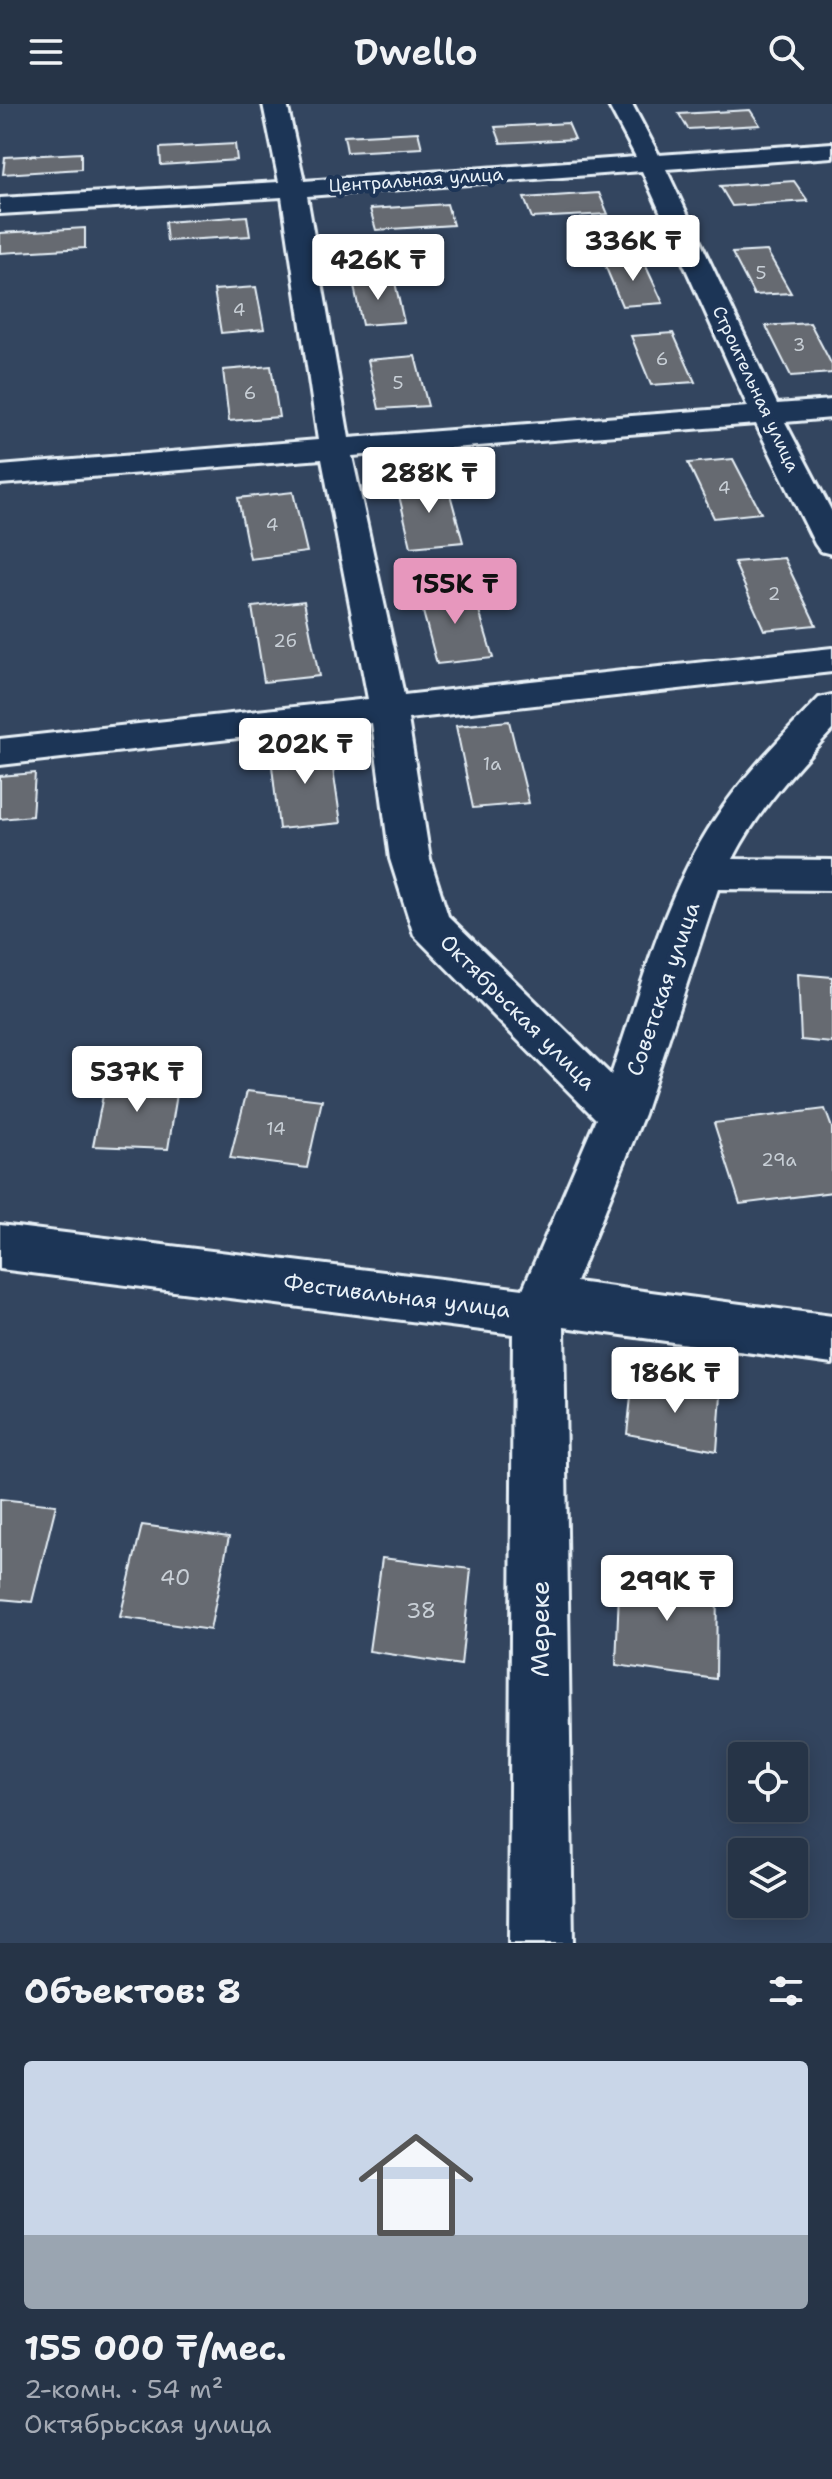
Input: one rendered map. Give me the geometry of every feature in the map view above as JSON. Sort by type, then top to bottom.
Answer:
[{"type":"street","name":"Октябрьская улица","points":[[275,104],[293,189],[335,448],[388,708],[410,859],[429,924],[621,1114]]},
{"type":"street","name":"Строительная улица","points":[[620,104],[651,163],[766,414],[832,544]]},
{"type":"street","name":"Центральная улица","points":[[0,206],[293,189],[832,150]]},
{"type":"street","points":[[0,475],[832,409]]},
{"type":"street","points":[[0,752],[832,660]]},
{"type":"street","name":"Советская улица","points":[[541,1307],[621,1114],[691,902],[728,830],[768,775],[832,707]]},
{"type":"street","points":[[705,874],[832,875]]},
{"type":"street","name":"Фестивальная улица","points":[[0,1247],[832,1340]]},
{"type":"street","name":"Мереке","points":[[541,1307],[541,1943]]},
{"type":"building","points":[[750,110],[760,125],[688,129],[679,114]]},
{"type":"building","points":[[568,123],[575,139],[501,143],[495,127]]},
{"type":"building","points":[[418,132],[422,148],[347,152],[344,136]]},
{"type":"building","points":[[235,144],[237,160],[161,165],[160,148]]},
{"type":"building","points":[[81,153],[81,169],[3,174],[5,157]]},
{"type":"building","points":[[794,181],[808,201],[732,206],[720,186]]},
{"type":"building","points":[[599,193],[608,214],[532,218],[524,198]]},
{"type":"building","points":[[447,204],[453,225],[376,230],[370,209]]},
{"type":"building","points":[[247,216],[250,236],[167,241],[165,222]]},
{"type":"building","points":[[85,228],[85,248],[0,253],[0,233]]},
{"type":"building","points":[[767,251],[791,293],[754,295],[732,253]]},
{"type":"building","points":[[643,260],[663,303],[622,306],[604,263]]},
{"type":"building","points":[[394,278],[404,322],[362,325],[353,281]]},
{"type":"building","points":[[256,287],[264,329],[221,333],[214,290]]},
{"type":"building","points":[[810,323],[832,365],[832,373],[791,376],[766,326]]},
{"type":"building","points":[[673,333],[695,382],[651,385],[631,336]]},
{"type":"building","points":[[415,356],[428,406],[379,409],[368,360]]},
{"type":"building","points":[[271,366],[279,417],[229,421],[223,370]]},
{"type":"building","points":[[733,459],[761,513],[714,518],[688,463]]},
{"type":"building","points":[[447,483],[463,542],[411,547],[397,487]]},
{"type":"building","points":[[293,492],[307,552],[250,559],[238,498]]},
{"type":"building","points":[[784,558],[816,625],[764,630],[734,562]]},
{"type":"building","points":[[472,587],[493,658],[437,664],[418,593]]},
{"type":"building","points":[[304,601],[319,676],[264,682],[252,607]]},
{"type":"building","points":[[509,721],[529,803],[473,808],[456,726]]},
{"type":"building","points":[[329,742],[341,823],[279,829],[270,748]]},
{"type":"building","points":[[35,773],[32,816],[0,819],[0,776]]},
{"type":"building","points":[[798,974],[832,977],[832,1043],[801,1040]]},
{"type":"building","points":[[106,1080],[179,1082],[168,1149],[93,1146]]},
{"type":"building","points":[[247,1091],[322,1100],[307,1168],[230,1158]]},
{"type":"building","points":[[825,1109],[832,1128],[832,1192],[740,1204],[714,1123]]},
{"type":"building","points":[[633,1379],[721,1395],[717,1451],[627,1434]]},
{"type":"building","points":[[0,1499],[56,1505],[32,1602],[0,1599]]},
{"type":"building","points":[[142,1525],[229,1537],[210,1630],[120,1617]]},
{"type":"building","points":[[382,1558],[471,1569],[461,1665],[369,1651]]},
{"type":"building","points":[[620,1567],[717,1580],[716,1679],[616,1665]]}]
